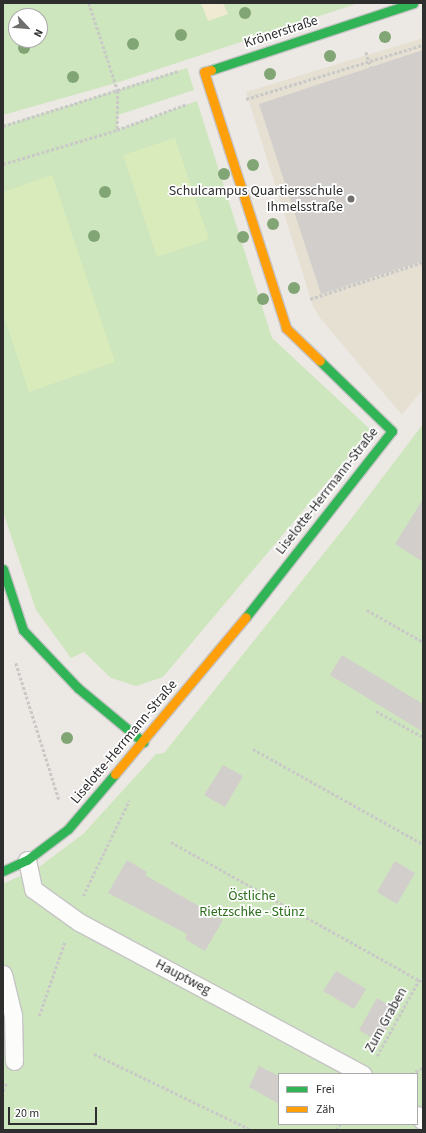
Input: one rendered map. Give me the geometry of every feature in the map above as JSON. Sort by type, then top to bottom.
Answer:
[{"type":"street","name":"Krönerstraße","points":[[204,72],[413,3]]},
{"type":"street","name":"Liselotte-Herrmann-Straße","points":[[3,871],[27,860],[68,829],[213,659],[392,432],[286,328],[204,72]]},
{"type":"street","points":[[3,569],[23,630],[78,688],[143,742]]},
{"type":"lane","name":"Hauptweg","points":[[27,860],[33,889],[74,918],[361,1073]]},
{"type":"lane","points":[[3,974],[13,1016],[14,1061]]},
{"type":"path","points":[[89,3],[118,91],[117,130]]},
{"type":"path","points":[[246,99],[423,45]]},
{"type":"path","points":[[366,52],[371,67]]},
{"type":"path","points":[[3,126],[118,91],[180,70]]},
{"type":"path","points":[[3,164],[117,130],[190,104]]},
{"type":"path","points":[[310,299],[423,262]]},
{"type":"path","points":[[367,610],[423,642]]},
{"type":"path","points":[[14,658],[61,807]]},
{"type":"path","points":[[376,711],[423,737]]},
{"type":"path","points":[[253,749],[423,844]]},
{"type":"path","points":[[36,1022],[74,918],[130,799]]},
{"type":"path","points":[[171,842],[419,980]]},
{"type":"path","name":"Zum Graben","points":[[375,1061],[419,980],[423,982]]},
{"type":"path","points":[[94,1054],[251,1130]]},
{"type":"path","points":[[413,1073],[423,1068]]},
{"type":"shaded area","name":"Schulcampus Quartiersschule Ihmelsstraße","points":[[423,38],[423,389],[402,415],[320,318],[313,306],[246,92]]},
{"type":"green space","points":[[3,3],[359,3],[116,83],[3,115]]},
{"type":"green space","points":[[187,68],[194,90],[118,115],[117,130],[197,101],[272,338],[371,430],[163,677],[136,686],[111,678],[84,652],[71,658],[36,610],[3,512],[3,126]]},
{"type":"green space","points":[[175,138],[209,239],[157,257],[123,155]]},
{"type":"green space","points":[[52,175],[115,362],[29,392],[3,314],[3,192]]},
{"type":"green space","name":"Östliche Rietzschke - Stünz","points":[[423,424],[423,1130],[3,1130],[3,884],[39,867],[83,834],[156,754],[164,753],[348,523]]},
{"type":"sand","points":[[201,3],[223,3],[228,14],[208,21]]},
{"type":"building","name":"Schulcampus Quartiersschule Ihmelsstraße","points":[[423,50],[423,261],[321,294],[259,104]]},
{"type":"building","points":[[423,499],[423,562],[395,544]]},
{"type":"building","points":[[342,655],[423,704],[423,732],[330,675]]},
{"type":"building","points":[[223,765],[243,776],[225,807],[204,795]]},
{"type":"building","points":[[127,860],[147,872],[145,875],[223,920],[205,951],[185,939],[187,934],[108,893]]},
{"type":"building","points":[[395,861],[415,873],[397,904],[377,892]]},
{"type":"building","points":[[336,971],[366,989],[354,1009],[323,991]]},
{"type":"building","points":[[377,998],[397,1010],[379,1042],[359,1030]]},
{"type":"building","points":[[259,1066],[278,1076],[278,1103],[249,1087]]},
{"type":"traffic: fast","points":[[211,70],[413,3]]},
{"type":"traffic: fast","points":[[246,617],[392,431],[320,361]]},
{"type":"traffic: fast","points":[[3,569],[23,630],[78,688],[143,742]]},
{"type":"traffic: fast","points":[[3,871],[27,860],[68,829],[115,774]]},
{"type":"traffic: slow","points":[[211,70],[204,72],[286,328],[320,361]]},
{"type":"traffic: slow","points":[[115,774],[246,617]]},
{"type":"place","name":"Schulcampus Quartiersschule Ihmelsstraße","points":[[351,199]]}]
